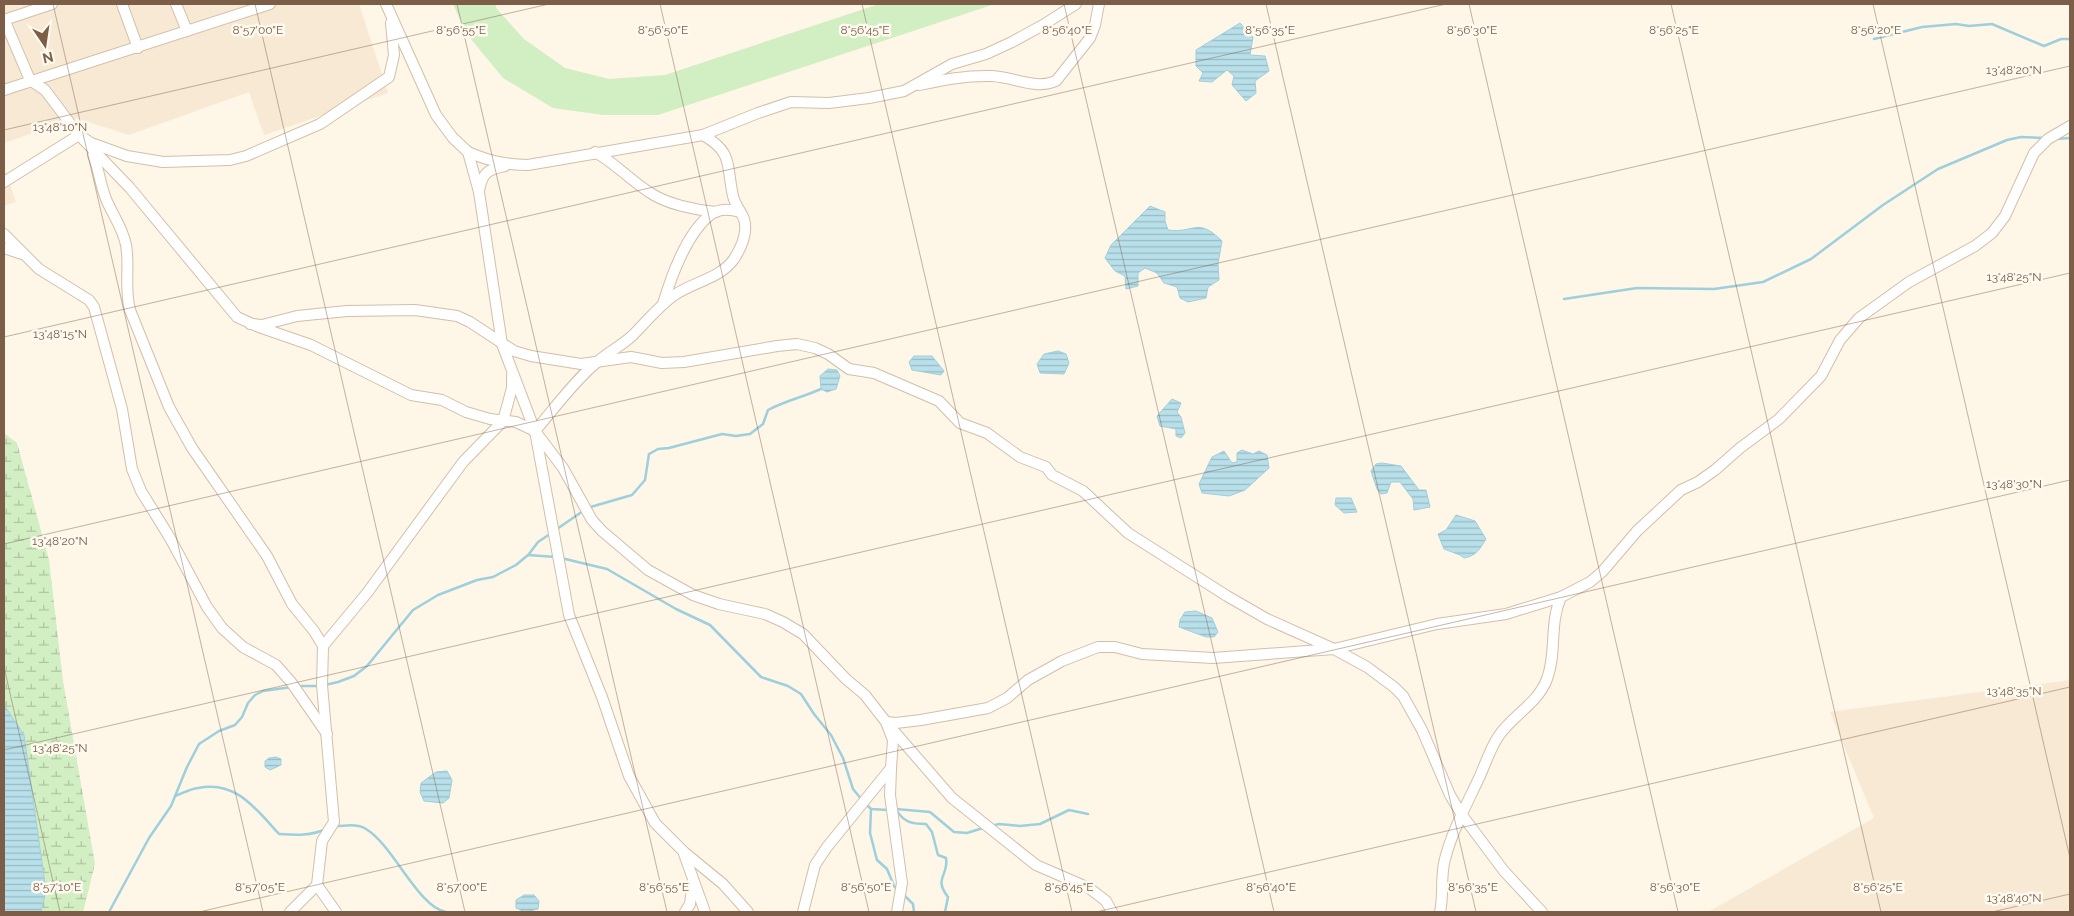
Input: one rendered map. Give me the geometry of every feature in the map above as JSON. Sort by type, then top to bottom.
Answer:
[{"type":"street","points":[[52,4],[4,20],[30,80],[45,90],[90,148],[130,188],[238,317],[250,324],[311,345],[411,395],[442,400],[466,412],[503,421],[516,422],[535,431],[563,468],[592,520],[602,531],[648,570],[693,595],[719,604],[766,614],[797,630],[828,658],[846,679],[865,695],[952,798],[1016,847],[1036,865],[1089,888],[1106,902],[1112,912]]},
{"type":"street","points":[[122,4],[138,48]]},
{"type":"street","points":[[176,4],[187,32]]},
{"type":"street","points":[[4,90],[30,80],[138,48],[270,4]]},
{"type":"street","points":[[386,4],[390,17],[436,114],[453,138],[468,152],[484,159],[511,165]]},
{"type":"street","points":[[479,192],[484,174],[492,168],[528,165],[703,135],[766,110],[792,102],[830,103],[904,91],[916,86],[952,64],[986,54],[1012,42],[1076,4]]},
{"type":"street","points":[[916,86],[976,76],[994,76],[1038,85],[1056,81],[1090,38],[1095,25],[1099,4]]},
{"type":"street","points":[[79,135],[91,143],[127,156],[163,162],[230,160],[246,156],[320,124],[389,77],[394,55],[390,17]]},
{"type":"street","points":[[886,722],[896,723],[921,720],[988,708],[1007,698],[1028,680],[1062,661],[1098,646],[1115,647],[1142,654],[1213,658],[1334,649],[1437,624],[1506,614],[1561,597],[1590,582],[1637,531],[1681,490],[1698,482],[1715,470],[1740,448],[1779,419],[1821,376],[1840,340],[1859,318],[1908,282],[1974,246],[1992,233],[2005,216],[2034,153],[2048,139],[2070,126]]},
{"type":"street","points":[[4,182],[79,135]]},
{"type":"street","points":[[535,431],[595,363],[631,337],[662,305],[674,295],[722,271],[734,260],[746,230],[744,219],[736,208],[729,166],[724,152],[715,142],[703,135]]},
{"type":"street","points":[[90,148],[98,166],[106,198],[126,244],[128,270],[126,296],[130,310],[170,407],[192,448],[267,556],[292,604],[314,631],[323,646],[322,686],[328,735],[334,822],[322,841],[318,885],[336,912]]},
{"type":"street","points":[[468,152],[479,192],[502,344],[535,431],[569,615],[602,697],[629,776],[655,823],[683,852],[723,884],[748,912]]},
{"type":"street","points":[[595,152],[650,193],[691,207],[716,212],[731,210],[740,212]]},
{"type":"street","points":[[662,305],[684,250],[705,220],[716,212]]},
{"type":"street","points":[[4,234],[13,241],[23,255],[59,283],[89,300],[94,307],[122,409],[135,476],[141,491],[170,538],[207,607],[222,628],[244,647],[276,665],[291,682],[328,735]]},
{"type":"street","points":[[4,248],[23,255]]},
{"type":"street","points":[[250,324],[262,324],[297,316],[347,311],[415,310],[457,316],[470,322],[514,351],[531,356],[581,364],[632,357],[662,363],[684,362],[798,344],[815,348],[828,354],[849,369],[874,373],[939,401],[960,423],[987,433],[1020,457],[1046,467],[1052,475],[1083,492],[1128,533],[1226,596],[1267,619],[1334,649],[1367,667],[1394,687],[1403,696],[1422,730],[1450,795],[1462,815],[1504,871],[1542,912]]},
{"type":"street","points":[[323,646],[367,593],[463,462],[503,421],[512,388],[512,369]]},
{"type":"street","points":[[1440,912],[1444,860],[1462,815],[1498,737],[1508,725],[1536,700],[1547,680],[1553,654],[1553,622],[1561,597]]},
{"type":"street","points":[[886,722],[893,740],[890,795],[902,882],[897,912]]},
{"type":"street","points":[[803,912],[815,865],[827,847],[891,768]]},
{"type":"street","points":[[683,852],[705,912]]},
{"type":"street","points":[[685,912],[690,904],[693,880]]},
{"type":"street","points":[[290,912],[318,885]]},
{"type":"shaded area","points":[[4,4],[359,4],[388,93],[264,135],[249,92],[129,135],[76,118],[4,143]]},
{"type":"shaded area","points":[[4,168],[16,202],[4,206]]},
{"type":"shaded area","points":[[2070,680],[2070,912],[1708,912],[1874,818],[1830,712]]},
{"type":"green space","points":[[453,4],[495,4],[497,9],[524,39],[565,68],[609,79],[665,75],[879,4],[995,4],[658,115],[603,115],[553,108],[503,78],[466,33]]},
{"type":"green space","points":[[4,433],[17,443],[49,560],[63,681],[95,864],[83,912],[41,912],[46,891],[24,735],[4,705]]},
{"type":"water","points":[[1240,23],[1253,37],[1250,55],[1265,56],[1269,71],[1255,81],[1256,93],[1246,101],[1232,85],[1234,76],[1227,70],[1212,82],[1199,81],[1203,73],[1196,66],[1196,50]]},
{"type":"water","points":[[1150,206],[1165,212],[1168,230],[1207,229],[1222,241],[1218,264],[1219,280],[1208,287],[1206,298],[1188,302],[1180,298],[1177,287],[1164,283],[1157,273],[1145,268],[1138,273],[1138,286],[1126,289],[1125,276],[1115,271],[1105,258],[1111,245]]},
{"type":"water","points":[[1058,351],[1066,354],[1069,363],[1064,374],[1040,373],[1037,364],[1044,354]]},
{"type":"water","points":[[914,356],[932,356],[944,371],[941,375],[912,370],[909,362]]},
{"type":"water","points":[[828,369],[837,370],[840,376],[836,389],[827,392],[821,389],[820,376]]},
{"type":"water","points":[[1172,399],[1181,403],[1177,412],[1181,417],[1185,433],[1181,438],[1176,436],[1176,429],[1160,426],[1157,416]]},
{"type":"water","points":[[1242,450],[1253,454],[1259,451],[1267,455],[1269,468],[1245,490],[1229,496],[1202,493],[1199,484],[1212,457],[1224,451],[1232,463],[1237,462],[1237,453]]},
{"type":"water","points":[[1376,464],[1401,466],[1419,490],[1426,490],[1430,507],[1414,510],[1413,499],[1400,482],[1391,482],[1387,493],[1381,494],[1377,489],[1371,471]]},
{"type":"water","points":[[1336,498],[1351,498],[1357,512],[1344,513],[1335,505]]},
{"type":"water","points":[[1456,515],[1475,521],[1486,539],[1472,556],[1464,558],[1444,549],[1438,534],[1446,530]]},
{"type":"water","points":[[1196,611],[1212,618],[1218,632],[1214,637],[1206,637],[1179,627],[1180,620],[1185,612]]},
{"type":"water","points":[[4,705],[24,735],[46,891],[41,912],[4,912]]},
{"type":"water","points":[[276,757],[281,759],[281,765],[270,770],[265,767],[265,761]]},
{"type":"water","points":[[447,771],[452,780],[449,798],[443,803],[424,801],[420,792],[421,783],[436,772]]},
{"type":"water","points":[[524,895],[534,895],[539,901],[538,909],[525,912],[516,908],[516,900]]},
{"type":"waterway","points":[[1874,39],[1922,27],[1956,24],[1969,26],[1992,24],[2044,46],[2061,39],[2070,39]]},
{"type":"waterway","points":[[1564,299],[1637,288],[1714,289],[1763,282],[1811,259],[1883,205],[1938,169],[2007,140],[2021,137],[2043,138]]},
{"type":"waterway","points":[[2056,139],[2070,138]]},
{"type":"waterway","points":[[587,508],[632,495],[645,480],[649,454],[658,449],[669,448],[722,434],[736,436],[750,434],[763,424],[768,410],[821,389]]},
{"type":"waterway","points":[[557,529],[583,511]]},
{"type":"waterway","points":[[529,554],[538,542],[550,534]]},
{"type":"waterway","points":[[325,685],[354,676],[367,666],[413,610],[438,595],[477,580],[493,577],[516,565],[528,555],[556,557]]},
{"type":"waterway","points":[[561,558],[607,569],[676,609],[710,625],[761,677],[788,686],[801,694],[831,735],[843,758],[853,789],[862,800]]},
{"type":"waterway","points":[[297,686],[319,686]]},
{"type":"waterway","points":[[109,912],[149,838],[171,806],[199,744],[219,731],[235,725],[255,695],[263,691],[292,687]]},
{"type":"waterway","points":[[175,796],[198,788],[223,788],[234,792],[253,806],[279,834],[309,834],[326,829]]},
{"type":"waterway","points":[[866,804],[871,809],[888,810]]},
{"type":"waterway","points":[[871,809],[870,833],[877,860],[887,869],[894,886],[898,890]]},
{"type":"waterway","points":[[896,809],[908,821],[926,824],[932,832],[938,855],[946,858],[942,881],[944,891],[948,897],[945,912]]},
{"type":"waterway","points":[[896,809],[930,812],[954,832],[967,833],[983,828]]},
{"type":"waterway","points":[[991,826],[999,824],[1020,826],[1040,824],[1069,810],[1088,814]]},
{"type":"waterway","points":[[336,826],[355,825],[366,829],[386,848],[425,899],[436,908],[446,912]]},
{"type":"waterway","points":[[904,895],[913,904],[914,912]]}]
